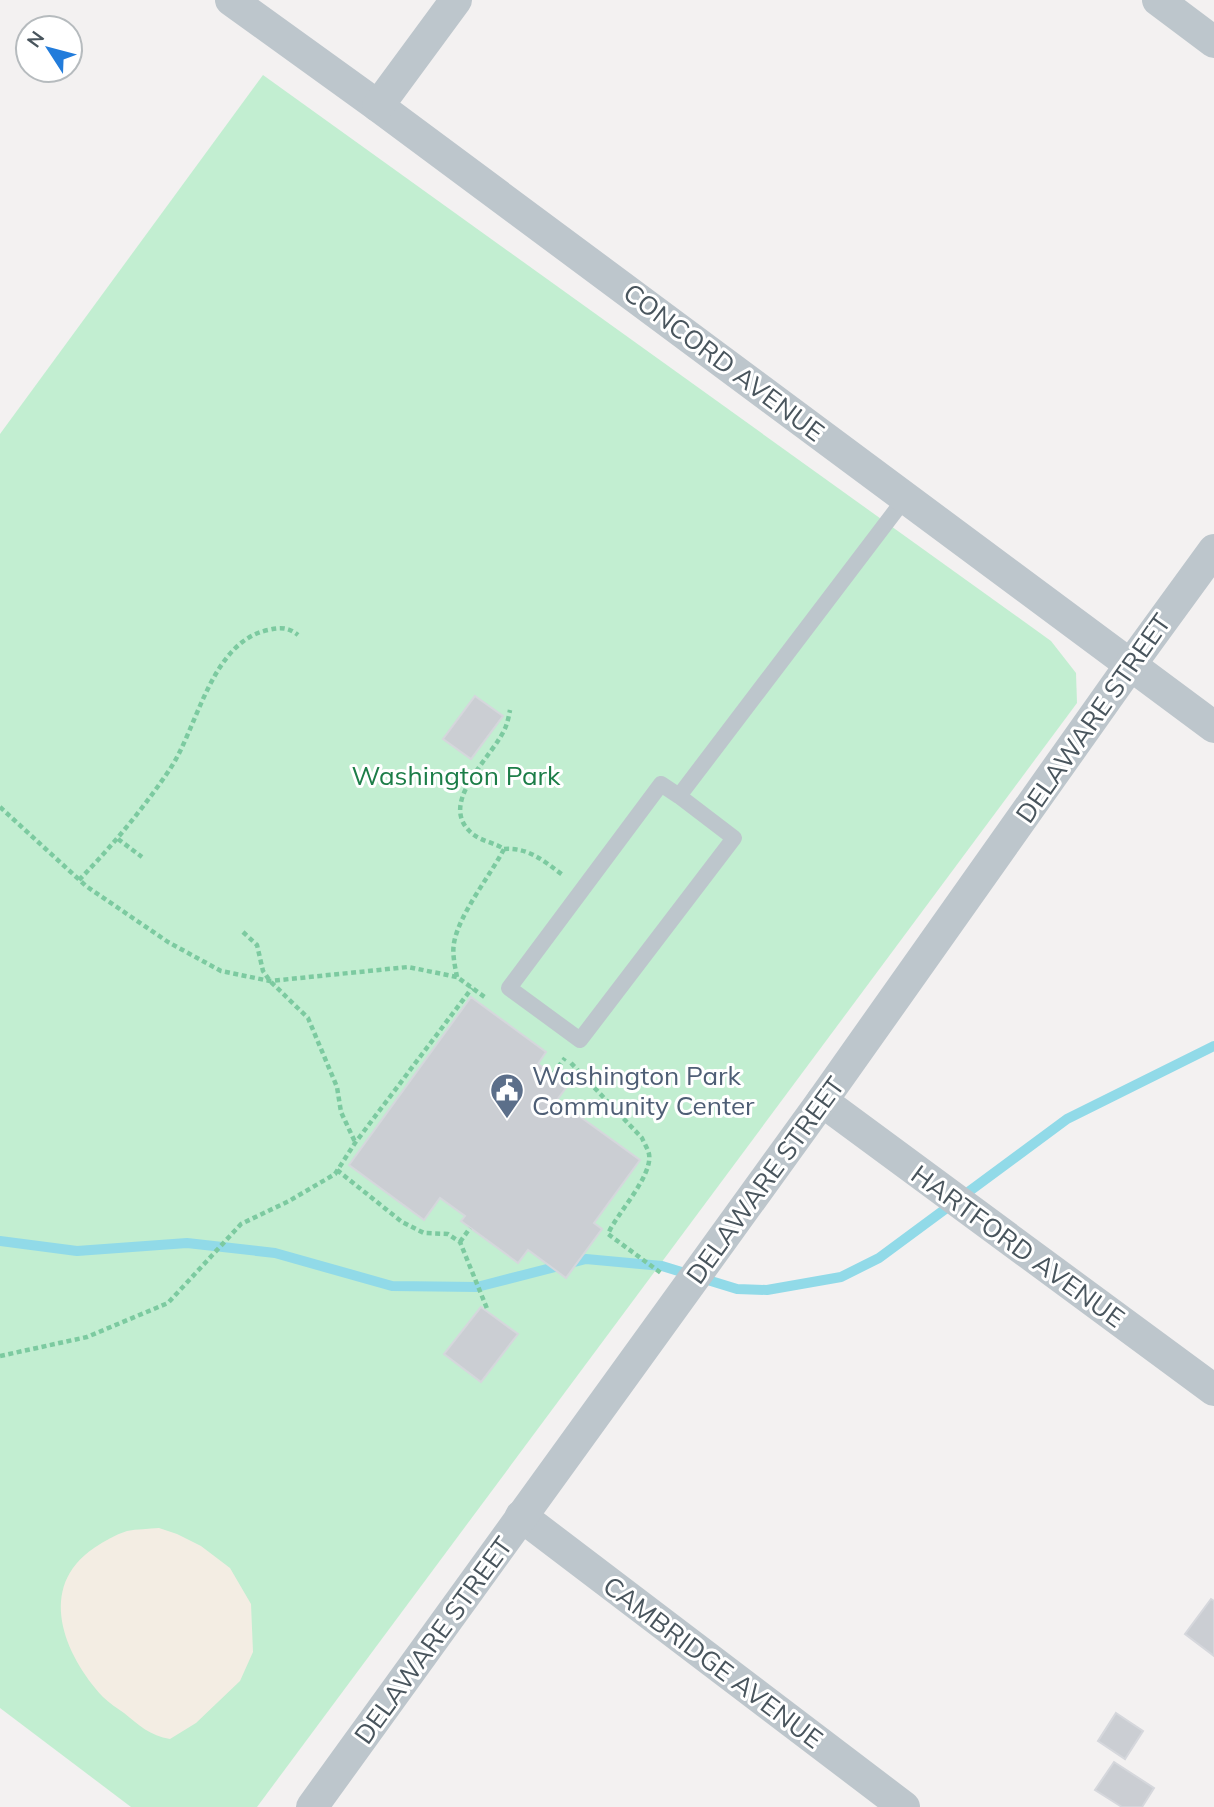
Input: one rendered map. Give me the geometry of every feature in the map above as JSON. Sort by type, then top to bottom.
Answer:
[{"type":"street","name":"CONCORD AVENUE","points":[[231,0],[378,106],[1214,727]]},
{"type":"street","points":[[378,106],[456,0]]},
{"type":"street","points":[[1158,0],[1214,42]]},
{"type":"street","name":"DELAWARE STREET","points":[[312,1807],[822,1101],[1214,550]]},
{"type":"street","name":"HARTFORD AVENUE","points":[[822,1101],[1214,1390]]},
{"type":"street","name":"CAMBRIDGE AVENUE","points":[[522,1516],[904,1807]]},
{"type":"lane","points":[[679,796],[906,497]]},
{"type":"lane","points":[[661,784],[679,796],[734,838],[580,1040],[509,988],[661,784]]},
{"type":"path","points":[[79,880],[145,806],[174,762],[208,686],[229,655],[257,633],[277,628],[290,629],[298,635]]},
{"type":"path","points":[[510,710],[506,727],[470,779],[460,804],[464,824],[475,836],[503,849],[528,851],[582,890]]},
{"type":"path","points":[[0,807],[79,880],[168,942],[220,971],[270,981],[408,967],[457,976],[495,1004]]},
{"type":"path","points":[[118,839],[142,857]]},
{"type":"path","points":[[457,976],[454,943],[465,917],[503,849]]},
{"type":"path","points":[[243,932],[257,945],[263,971],[270,981],[308,1018],[337,1087],[341,1112],[355,1143]]},
{"type":"path","points":[[0,1356],[87,1337],[168,1303],[241,1224],[289,1201],[335,1174],[355,1143],[472,988]]},
{"type":"path","points":[[557,1050],[642,1138],[649,1153],[648,1169],[608,1234],[645,1262]]},
{"type":"path","points":[[553,1074],[566,1057]]},
{"type":"path","points":[[337,1170],[402,1222],[424,1233],[448,1234],[460,1242],[488,1311]]},
{"type":"path","points":[[460,1242],[470,1228]]},
{"type":"green space","name":"Washington Park","points":[[263,75],[1051,641],[1076,673],[1077,703],[257,1807],[131,1807],[0,1708],[0,434]]},
{"type":"sand","points":[[159,1528],[201,1546],[230,1568],[251,1604],[253,1652],[240,1681],[196,1723],[170,1739],[145,1729],[103,1697],[77,1661],[62,1621],[61,1601],[65,1582],[76,1564],[94,1548],[118,1534]]},
{"type":"building","points":[[475,696],[503,716],[471,759],[443,739]]},
{"type":"building","points":[[471,997],[546,1052],[538,1064],[568,1085],[557,1100],[640,1160],[594,1223],[602,1229],[566,1278],[528,1250],[518,1263],[461,1221],[465,1216],[440,1198],[424,1220],[349,1165]]},
{"type":"building","points":[[481,1307],[518,1334],[481,1382],[444,1354]]},
{"type":"building","points":[[1211,1599],[1214,1601],[1214,1656],[1185,1634]]},
{"type":"building","points":[[1116,1713],[1143,1731],[1125,1759],[1098,1741]]},
{"type":"building","points":[[1114,1762],[1154,1788],[1142,1807],[1122,1807],[1095,1790]]},
{"type":"waterway","points":[[0,1241],[77,1251],[187,1243],[275,1253],[392,1286],[477,1287],[586,1259],[662,1266],[737,1289],[767,1290],[841,1277],[879,1258],[1067,1119],[1214,1046]]},
{"type":"place","name":"Washington Park Community Center","points":[[507,1120]]}]
